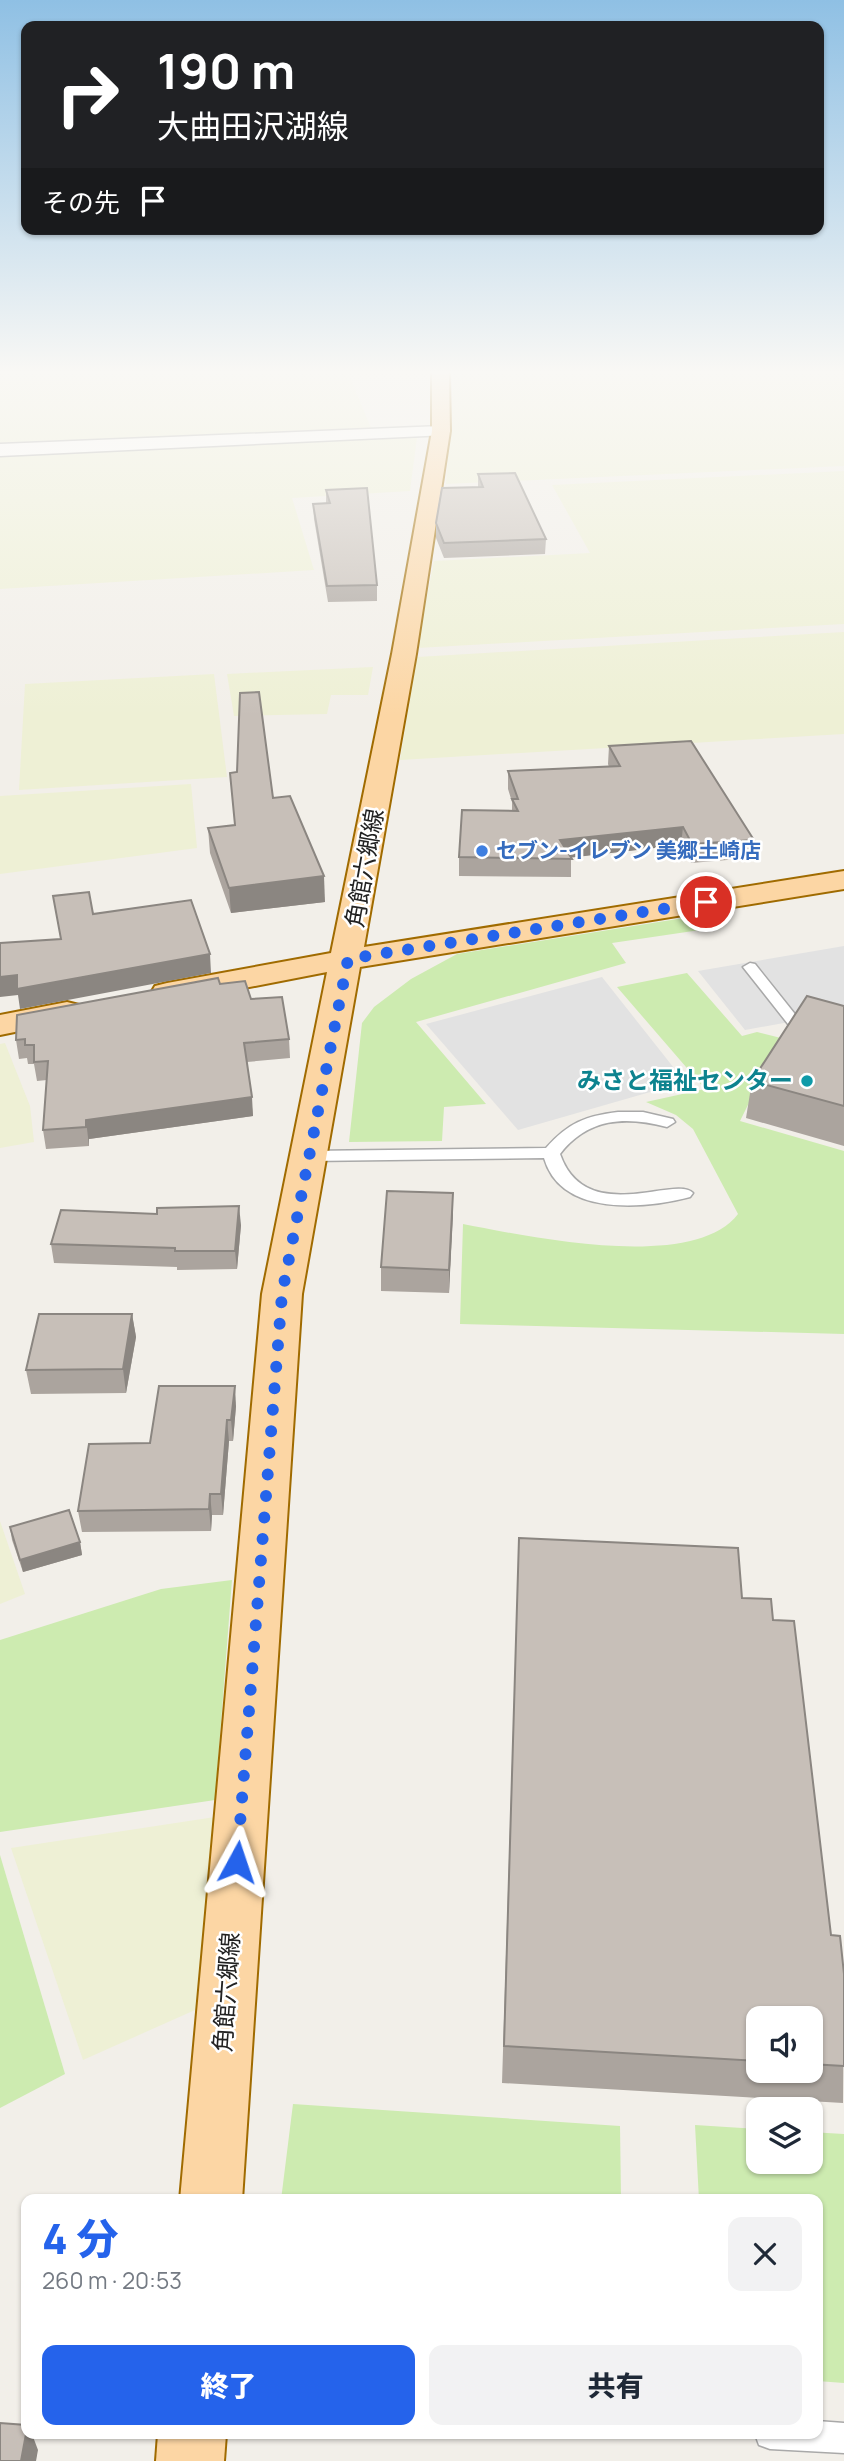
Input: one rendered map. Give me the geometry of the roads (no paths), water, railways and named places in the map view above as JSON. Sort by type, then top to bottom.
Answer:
[{"type":"main road","name":"角館六郷線","points":[[211,2194],[282,1294],[348,959],[431,487]]},
{"type":"main road","points":[[134,1000],[348,959],[844,880]]},
{"type":"main road","points":[[0,1025],[94,1007]]},
{"type":"main road","points":[[190,2461],[192,2439]]},
{"type":"lane","points":[[750,967],[793,1021],[844,1034]]},
{"type":"lane","points":[[309,1156],[551,1153],[569,1132],[598,1121],[645,1115],[667,1122]]},
{"type":"lane","points":[[551,1153],[559,1175],[582,1191],[609,1199],[652,1200],[684,1193]]},
{"type":"lane","points":[[823,2437],[844,2438]]},
{"type":"place","name":"セブン-イレブン 美郷土崎店","points":[[482,851]]},
{"type":"place","name":"みさと福祉センター","points":[[807,1081]]}]
